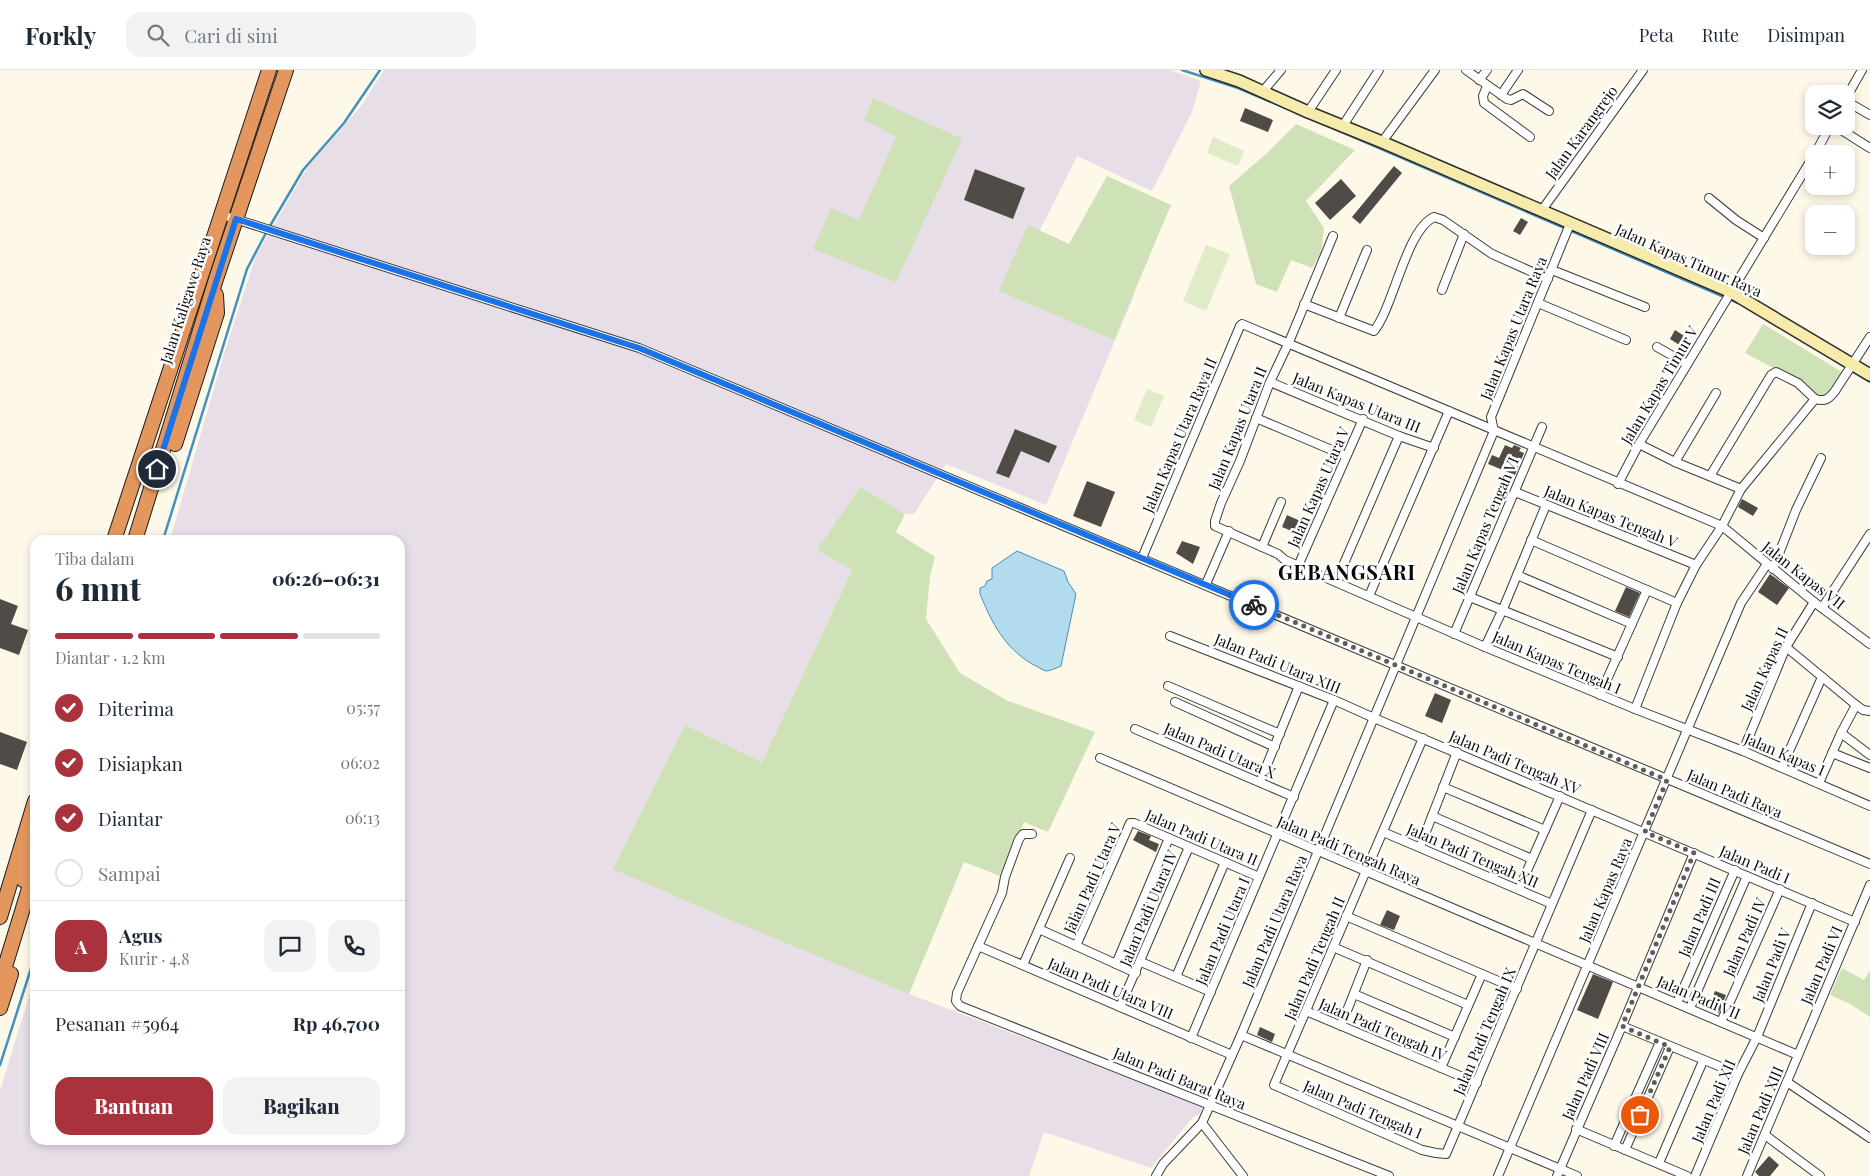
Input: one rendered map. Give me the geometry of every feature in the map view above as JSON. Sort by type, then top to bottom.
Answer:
[{"type":"highway","points":[[116,535],[269,70]]},
{"type":"highway","name":"Jalan Kaligawe Raya","points":[[137,535],[216,279],[275,70]]},
{"type":"highway","points":[[232,218],[286,70]]},
{"type":"highway","name":"Jalan Kaligawe Raya","points":[[128,535],[232,218]]},
{"type":"highway","points":[[146,535],[217,313],[216,279]]},
{"type":"highway","points":[[0,916],[30,847]]},
{"type":"highway","points":[[0,952],[30,848]]},
{"type":"highway","points":[[0,982],[30,885]]},
{"type":"highway","points":[[0,1008],[30,913]]},
{"type":"street","name":"Jalan Kapas Timur Raya","points":[[1206,70],[1263,91],[1342,127],[1542,210],[1569,228],[1728,296],[1850,368],[1870,375]]},
{"type":"street","points":[[1263,91],[1281,70]]},
{"type":"street","points":[[1308,112],[1336,70]]},
{"type":"street","points":[[1342,127],[1379,70]]},
{"type":"street","points":[[1382,142],[1435,70]]},
{"type":"street","points":[[1466,70],[1487,86],[1511,100],[1520,94],[1525,95],[1549,111]]},
{"type":"street","points":[[1479,80],[1487,70]]},
{"type":"street","points":[[1501,95],[1518,70]]},
{"type":"street","name":"Jalan Karangrejo","points":[[1542,210],[1643,70]]},
{"type":"street","points":[[1854,85],[1862,70]]},
{"type":"street","points":[[1487,86],[1483,96],[1484,104],[1530,138]]},
{"type":"street","points":[[1855,105],[1870,115]]},
{"type":"street","points":[[1849,135],[1870,148]]},
{"type":"street","name":"Jalan Kapas Timur V","points":[[1618,484],[1639,444],[1805,170]]},
{"type":"street","points":[[1708,198],[1736,220],[1764,238]]},
{"type":"street","name":"Jalan Padi Raya","points":[[232,218],[639,348],[1397,664],[1667,780],[1870,864]]},
{"type":"street","points":[[1304,304],[1372,331],[1376,329],[1412,245],[1432,218],[1438,218],[1492,254],[1548,279]]},
{"type":"street","name":"Jalan Kapas Utara Raya","points":[[1397,664],[1494,431],[1491,417],[1569,228]]},
{"type":"street","points":[[1442,290],[1464,234]]},
{"type":"street","name":"Jalan Kapas Utara II","points":[[1215,526],[1214,521],[1240,461],[1270,382],[1289,342],[1333,236]]},
{"type":"street","points":[[1339,318],[1367,250]]},
{"type":"street","points":[[1552,270],[1645,307]]},
{"type":"street","points":[[1538,303],[1626,340]]},
{"type":"street","name":"Jalan Kapas Utara Raya II","points":[[1142,558],[1241,324]]},
{"type":"street","name":"Jalan Kapas VII","points":[[1241,324],[1289,342],[1533,448],[1722,526],[1814,602],[1870,644]]},
{"type":"street","points":[[1710,476],[1771,375],[1776,372],[1792,379],[1815,399],[1822,401],[1828,399],[1870,337]]},
{"type":"street","points":[[1657,347],[1687,364]]},
{"type":"street","name":"Jalan Kapas Utara III","points":[[1270,382],[1399,436],[1434,448]]},
{"type":"street","points":[[1675,462],[1716,392]]},
{"type":"street","points":[[1635,709],[1677,603],[1696,565],[1722,526],[1741,489],[1815,399]]},
{"type":"street","points":[[1369,596],[1449,411]]},
{"type":"street","points":[[1256,418],[1346,456]]},
{"type":"street","name":"Jalan Kapas Utara V","points":[[1298,566],[1363,420]]},
{"type":"street","name":"Jalan Kapas Tengah VI","points":[[1454,634],[1542,427]]},
{"type":"street","points":[[1336,582],[1399,436]]},
{"type":"street","points":[[1639,444],[1675,462],[1741,489]]},
{"type":"street","name":"Jalan Kapas Raya","points":[[1498,1176],[1741,603],[1770,566],[1821,458]]},
{"type":"street","name":"Jalan Kapas Tengah V","points":[[1514,492],[1696,565]]},
{"type":"street","points":[[1262,547],[1281,502]]},
{"type":"street","points":[[1485,647],[1503,609],[1546,505]]},
{"type":"street","name":"Jalan Kapas Tengah I","points":[[1215,526],[1278,554],[1284,560],[1416,618],[1600,696],[1689,729]]},
{"type":"street","points":[[1206,584],[1229,531]]},
{"type":"street","points":[[1822,608],[1870,534]]},
{"type":"street","points":[[1531,540],[1677,603]]},
{"type":"street","points":[[1517,576],[1632,624]]},
{"type":"street","points":[[1600,696],[1647,590]]},
{"type":"street","points":[[1470,596],[1618,657]]},
{"type":"street","name":"Jalan Kapas II","points":[[1743,751],[1786,647],[1814,602]]},
{"type":"street","name":"Jalan Padi Utara XIII","points":[[1170,636],[1334,700],[1374,718]]},
{"type":"street","points":[[1786,647],[1863,710],[1870,711]]},
{"type":"street","name":"Jalan Padi Utara Raya","points":[[1156,1176],[1163,1164],[1202,1123],[1209,1109],[1397,664]]},
{"type":"street","points":[[1782,767],[1822,677]]},
{"type":"street","points":[[1168,686],[1280,734]]},
{"type":"street","points":[[1260,782],[1299,686]]},
{"type":"street","name":"Jalan Padi Utara I","points":[[1191,1038],[1334,700]]},
{"type":"street","points":[[1175,702],[1275,746]]},
{"type":"street","points":[[1819,783],[1840,733],[1856,704]]},
{"type":"street","points":[[1224,724],[1229,712]]},
{"type":"street","name":"Jalan Padi Tengah XV","points":[[1374,718],[1645,832]]},
{"type":"street","name":"Jalan Padi Utara X","points":[[1135,728],[1294,797]]},
{"type":"street","name":"Jalan Kapas I","points":[[1689,729],[1870,806]]},
{"type":"street","points":[[1840,733],[1870,755]]},
{"type":"street","name":"Jalan Padi Tengah II","points":[[1287,1054],[1423,738]]},
{"type":"street","points":[[1420,847],[1457,752]]},
{"type":"street","points":[[1832,753],[1870,768]]},
{"type":"street","name":"Jalan Padi Tengah Raya","points":[[1100,758],[1318,853],[1366,871],[1587,966]]},
{"type":"street","points":[[1443,787],[1545,830]]},
{"type":"street","points":[[1519,889],[1560,796]]},
{"type":"street","name":"Jalan Padi Tengah IX","points":[[1458,1127],[1592,810]]},
{"type":"street","points":[[1432,816],[1532,859]]},
{"type":"street","name":"Jalan Padi Utara II","points":[[1134,823],[1260,877]]},
{"type":"street","name":"Jalan Padi Utara V","points":[[1076,946],[1128,826],[1134,823]]},
{"type":"street","name":"Jalan Padi Tengah XII","points":[[1383,832],[1552,904]]},
{"type":"street","name":"Jalan Padi I","points":[[1645,832],[1854,922]]},
{"type":"street","points":[[978,946],[1002,893],[1005,877],[1020,839],[1023,834],[1032,834]]},
{"type":"street","name":"Jalan Padi Utara IV","points":[[1116,964],[1168,838]]},
{"type":"street","name":"Jalan Padi Utara IV","points":[[1120,1007],[1189,847]]},
{"type":"street","name":"Jalan Padi VIII","points":[[1558,1172],[1622,1026],[1694,853]]},
{"type":"street","points":[[1023,965],[1070,858]]},
{"type":"street","points":[[1176,977],[1225,862]]},
{"type":"street","name":"Jalan Padi III","points":[[1677,1003],[1735,870]]},
{"type":"street","name":"Jalan Padi III","points":[[1690,1008],[1747,876]]},
{"type":"street","name":"Jalan Padi VI","points":[[1798,1055],[1870,885]]},
{"type":"street","name":"Jalan Padi IV","points":[[1722,1022],[1780,889]]},
{"type":"street","name":"Jalan Padi V","points":[[1757,1037],[1812,903]]},
{"type":"street","points":[[1346,916],[1516,989]]},
{"type":"street","points":[[1039,929],[1136,973]]},
{"type":"street","name":"Jalan Padi Utara VIII","points":[[978,946],[1232,1055]]},
{"type":"street","name":"Jalan Padi Barat Raya","points":[[978,946],[957,993],[956,1001],[960,1006],[1209,1109],[1389,1176]]},
{"type":"street","points":[[1333,947],[1468,1005]]},
{"type":"street","points":[[1340,1026],[1367,960]]},
{"type":"street","points":[[1141,962],[1211,992]]},
{"type":"street","name":"Jalan Padi VII","points":[[1587,966],[1798,1055]]},
{"type":"street","points":[[1441,1068],[1482,974]]},
{"type":"street","points":[[1354,994],[1454,1037]]},
{"type":"street","name":"Jalan Padi Tengah IV","points":[[1306,1011],[1477,1083]]},
{"type":"street","points":[[1622,1026],[1738,1074]]},
{"type":"street","name":"Jalan Padi Tengah I","points":[[1241,1035],[1510,1149],[1558,1172],[1577,1176]]},
{"type":"street","name":"Jalan Padi XII","points":[[1695,1176],[1738,1074],[1757,1037]]},
{"type":"street","points":[[1614,1146],[1660,1042]]},
{"type":"street","points":[[1625,1150],[1670,1047]]},
{"type":"street","name":"Jalan Padi Tengah I","points":[[1287,1054],[1274,1085],[1422,1150],[1446,1154],[1458,1127]]},
{"type":"street","name":"Jalan Padi XIII","points":[[1747,1176],[1798,1055]]},
{"type":"street","points":[[1659,1163],[1703,1061]]},
{"type":"street","points":[[1787,1082],[1870,1138]]},
{"type":"street","points":[[1202,1123],[1243,1176]]},
{"type":"street","points":[[1576,1129],[1687,1176]]},
{"type":"street","points":[[1765,1135],[1820,1176]]},
{"type":"shaded area","points":[[384,70],[1170,70],[1201,81],[1192,112],[1152,191],[1077,156],[1031,248],[1134,295],[1046,505],[946,464],[914,514],[905,514],[860,488],[852,570],[762,762],[685,725],[909,994],[1203,1105],[1200,1114],[1192,1118],[1151,1168],[1044,1132],[1029,1176],[0,1176],[0,1091],[30,992],[30,1145],[405,1145],[405,535],[171,535],[224,354],[256,256],[307,168],[362,105]]},
{"type":"green space","points":[[873,98],[962,139],[896,282],[813,249],[831,208],[859,220],[896,137],[864,120]]},
{"type":"green space","points":[[1296,124],[1355,150],[1306,201],[1324,228],[1321,253],[1312,268],[1291,260],[1277,292],[1256,284],[1229,186],[1267,153]]},
{"type":"green space","points":[[1213,137],[1244,151],[1238,166],[1207,153]]},
{"type":"green space","points":[[1107,176],[1171,205],[1114,340],[999,291],[1028,225],[1069,244]]},
{"type":"green space","points":[[1206,245],[1230,254],[1206,311],[1183,301]]},
{"type":"green space","points":[[1763,324],[1842,372],[1829,394],[1817,397],[1800,382],[1745,353]]},
{"type":"green space","points":[[1147,389],[1164,396],[1151,427],[1134,420]]},
{"type":"green space","points":[[860,487],[905,514],[896,532],[935,557],[930,576],[926,619],[960,673],[1008,701],[1095,732],[1048,832],[1024,822],[1000,876],[964,862],[909,994],[613,869],[685,725],[762,762],[852,570],[817,550]]},
{"type":"green space","points":[[1842,968],[1864,980],[1870,970],[1870,1017],[1850,1004],[1830,995]]},
{"type":"water","points":[[1017,551],[1064,571],[1068,582],[1076,594],[1061,666],[1050,670],[1046,671],[1032,664],[1006,642],[989,615],[980,594],[980,588],[992,579],[992,568]]},
{"type":"building","points":[[1245,108],[1273,120],[1268,132],[1240,121]]},
{"type":"building","points":[[1394,166],[1402,173],[1360,224],[1352,217]]},
{"type":"building","points":[[975,169],[1025,188],[1013,219],[964,200]]},
{"type":"building","points":[[1341,179],[1356,196],[1330,220],[1315,203]]},
{"type":"building","points":[[1521,218],[1528,222],[1520,235],[1513,231]]},
{"type":"building","points":[[1675,330],[1686,337],[1681,346],[1670,339]]},
{"type":"building","points":[[1015,429],[1057,446],[1049,463],[1021,451],[1009,478],[996,473]]},
{"type":"building","points":[[1505,445],[1512,448],[1514,445],[1521,448],[1519,451],[1524,453],[1515,475],[1488,464],[1492,455],[1499,458]]},
{"type":"building","points":[[1087,481],[1115,492],[1101,527],[1073,516]]},
{"type":"building","points":[[1742,499],[1758,508],[1753,516],[1738,507]]},
{"type":"building","points":[[1287,515],[1309,525],[1304,536],[1282,527]]},
{"type":"building","points":[[1182,541],[1200,547],[1193,564],[1176,553]]},
{"type":"building","points":[[1770,574],[1789,588],[1777,605],[1758,592]]},
{"type":"building","points":[[1626,587],[1640,593],[1629,617],[1615,611]]},
{"type":"building","points":[[0,599],[18,606],[11,624],[28,630],[19,655],[0,648]]},
{"type":"building","points":[[1435,693],[1451,700],[1442,723],[1425,716]]},
{"type":"building","points":[[0,732],[27,742],[17,770],[0,764]]},
{"type":"building","points":[[1138,831],[1151,836],[1149,840],[1159,844],[1156,852],[1133,840]]},
{"type":"building","points":[[1387,910],[1400,916],[1394,930],[1380,925]]},
{"type":"building","points":[[1070,913],[1081,918],[1075,932],[1064,927]]},
{"type":"building","points":[[1593,974],[1613,982],[1598,1019],[1577,1010]]},
{"type":"building","points":[[1715,991],[1726,995],[1719,1013],[1708,1008]]},
{"type":"building","points":[[1260,1027],[1275,1034],[1272,1042],[1257,1035]]},
{"type":"building","points":[[1769,1156],[1779,1165],[1770,1176],[1759,1176],[1755,1172]]},
{"type":"waterway","points":[[165,535],[247,269],[303,170],[344,123],[380,70]]},
{"type":"waterway","points":[[1182,70],[1238,88],[1288,109]]},
{"type":"waterway","points":[[1321,123],[1738,303]]},
{"type":"waterway","points":[[1839,363],[1870,382]]},
{"type":"waterway","points":[[0,1065],[30,972]]},
{"type":"way so far","points":[[1254,605],[1667,780],[1645,832],[1694,853],[1622,1026],[1670,1047],[1640,1115]]},
{"type":"district","name":"GEBANGSARI","points":[[1347,571]]},
{"type":"route","points":[[157,469],[236,219],[639,348],[809,417],[1254,605]]}]
